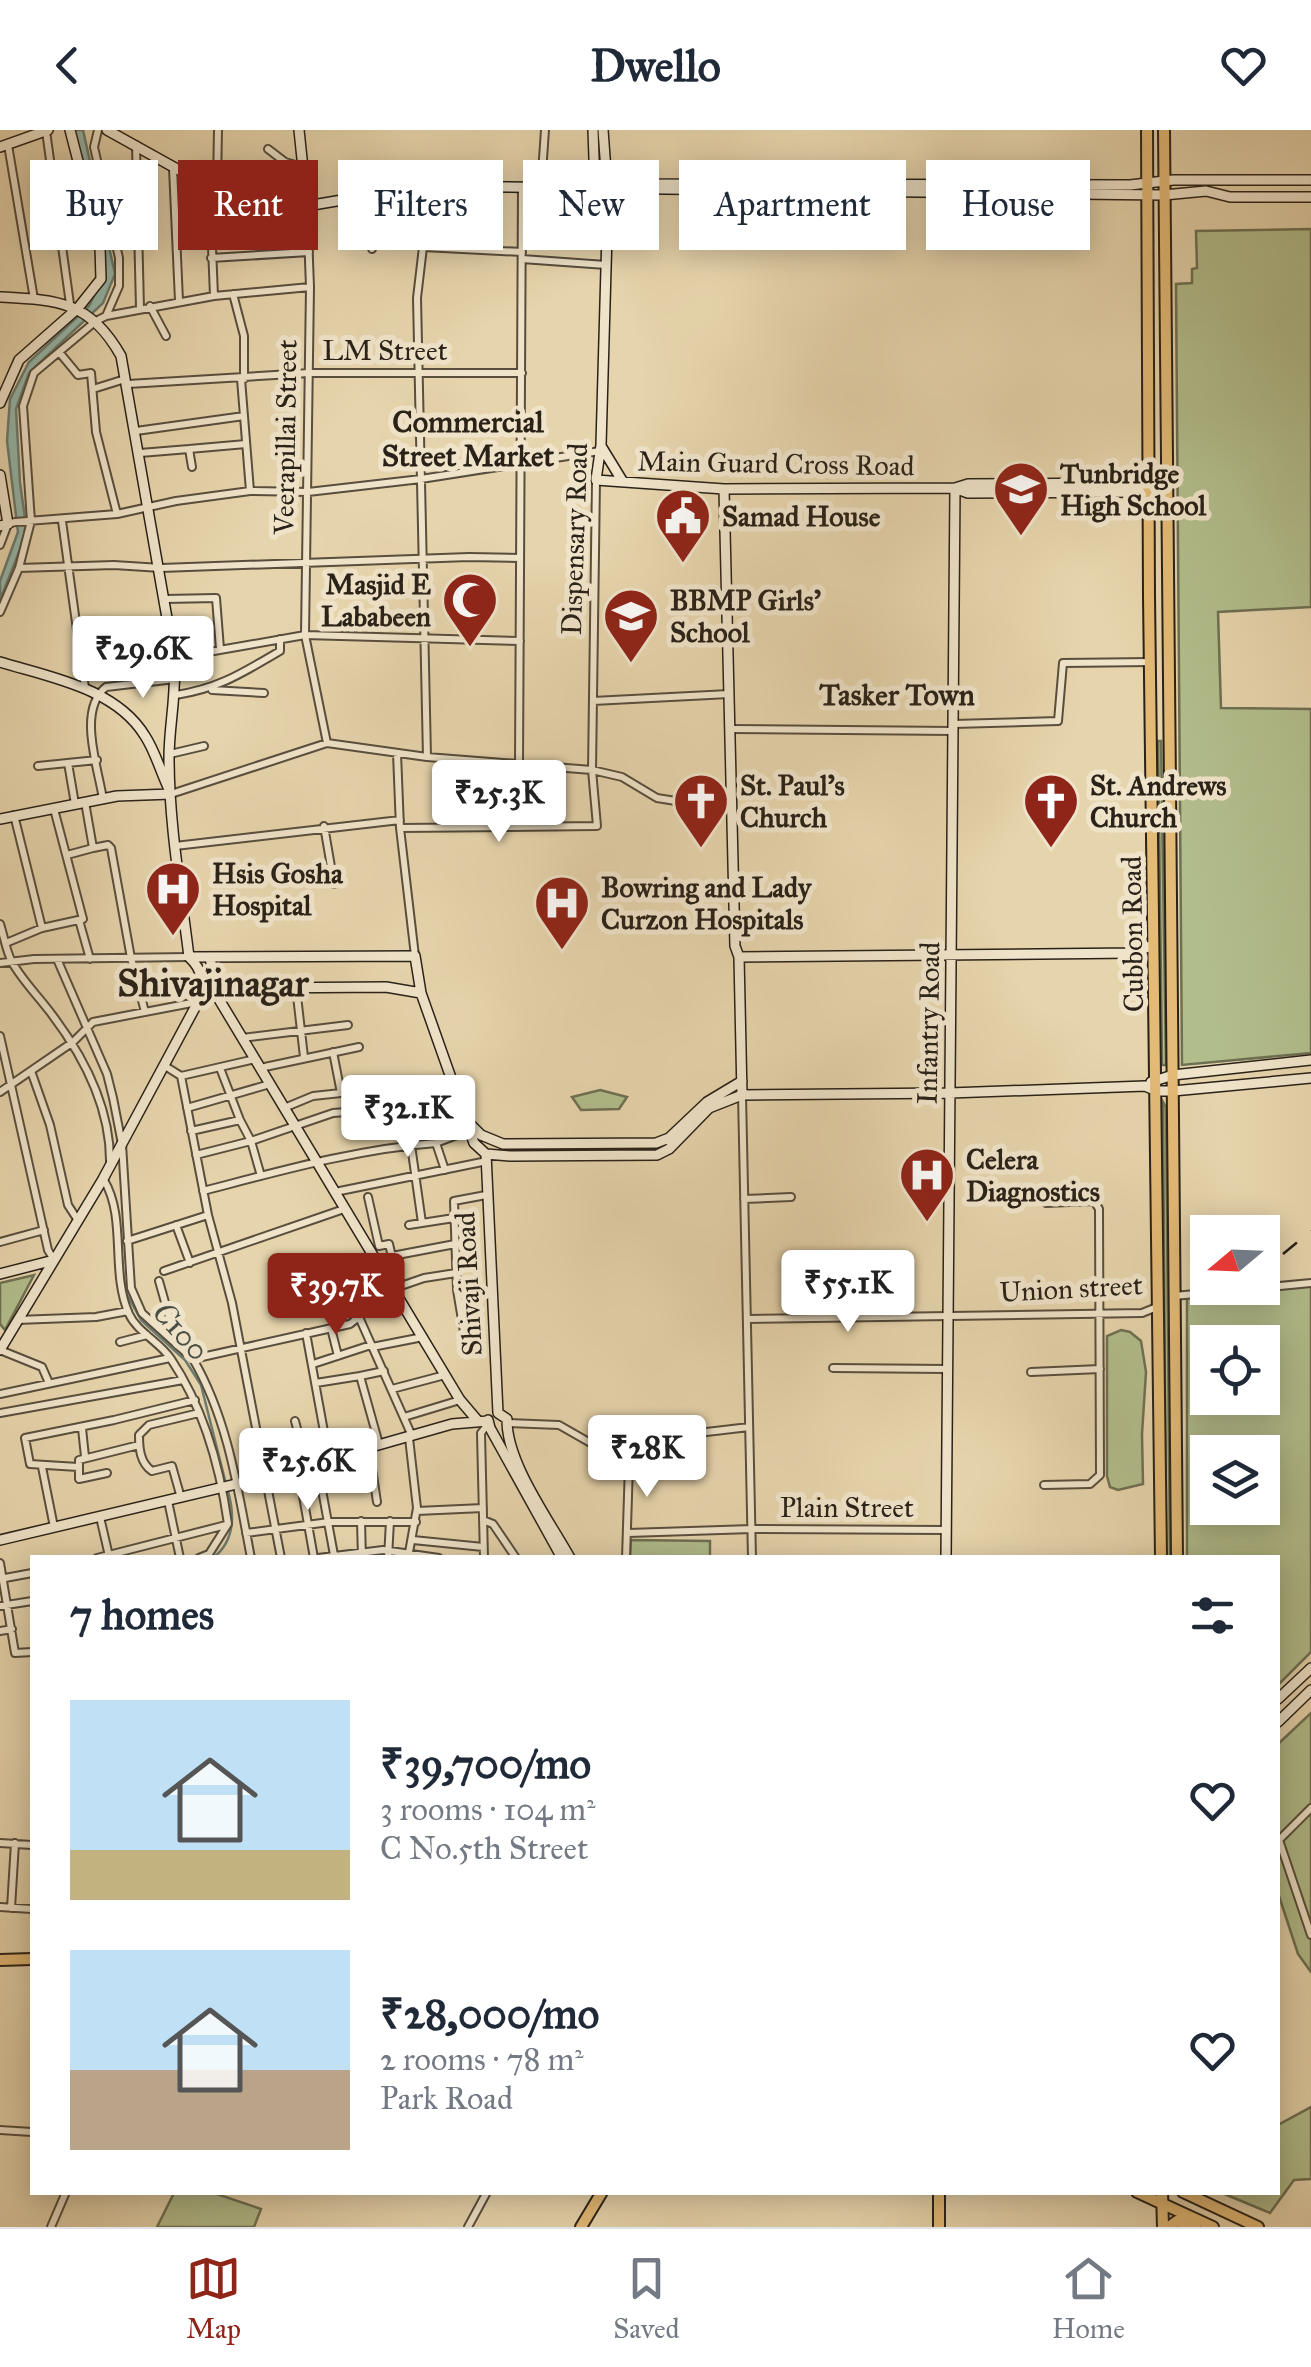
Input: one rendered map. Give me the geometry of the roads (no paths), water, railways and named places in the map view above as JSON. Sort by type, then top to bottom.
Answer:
[{"type":"main road","name":"Cubbon Road","points":[[1147,130],[1161,1555]]},
{"type":"main road","name":"Cubbon Road","points":[[1164,130],[1177,1555]]},
{"type":"main road","points":[[1149,348],[1166,349]]},
{"type":"main road","points":[[1149,596],[1167,596]]},
{"type":"main road","points":[[1152,732],[1169,732]]},
{"type":"main road","points":[[0,1960],[30,1960]]},
{"type":"main road","points":[[581,2227],[600,2195]]},
{"type":"main road","points":[[938,2195],[939,2227]]},
{"type":"main road","points":[[1189,2195],[1258,2227]]},
{"type":"main road","points":[[1162,2198],[1211,2226]]},
{"type":"main road","points":[[1162,2198],[1166,2227],[1176,2220],[1196,2227],[1211,2226]]},
{"type":"street","points":[[34,299],[4,146],[47,130],[87,313],[122,356],[128,381],[174,658],[176,695],[168,754],[175,846],[190,957],[199,966],[202,978],[198,1002],[103,1179],[0,1350],[42,1367],[49,1384]]},
{"type":"street","points":[[0,612],[4,587],[19,568],[30,521],[23,406],[34,373],[59,352],[87,313],[101,279],[100,247],[70,130]]},
{"type":"street","points":[[0,403],[20,360],[119,286],[119,258],[94,148],[98,130]]},
{"type":"street","points":[[107,130],[178,169]]},
{"type":"street","points":[[217,160],[218,130]]},
{"type":"street","name":"Veerapillai Street","points":[[300,130],[303,160]]},
{"type":"street","points":[[542,160],[545,130]]},
{"type":"street","points":[[592,130],[597,160]]},
{"type":"street","points":[[603,160],[604,130]]},
{"type":"street","points":[[136,144],[140,308]]},
{"type":"street","points":[[268,149],[282,160]]},
{"type":"street","points":[[173,166],[179,301]]},
{"type":"street","points":[[1146,189],[1164,180],[1311,180]]},
{"type":"street","points":[[503,187],[522,187],[519,765]]},
{"type":"street","points":[[659,187],[1146,189],[1164,195],[1206,191],[1230,197],[1311,197]]},
{"type":"street","points":[[212,250],[214,296]]},
{"type":"street","points":[[423,250],[417,298],[427,757]]},
{"type":"street","points":[[456,250],[606,265]]},
{"type":"street","name":"Dispensary Road","points":[[400,824],[596,826],[592,701],[605,250]]},
{"type":"street","points":[[212,258],[309,252]]},
{"type":"street","name":"Veerapillai Street","points":[[309,252],[305,635],[327,743]]},
{"type":"street","points":[[0,297],[34,299],[87,313],[310,287]]},
{"type":"street","points":[[233,294],[244,336],[242,379],[250,491]]},
{"type":"street","points":[[150,306],[166,336]]},
{"type":"street","points":[[59,352],[78,374],[91,373],[96,432],[117,514]]},
{"type":"street","name":"LM Street","points":[[93,389],[128,381],[242,379],[309,373],[522,373]]},
{"type":"street","points":[[136,431],[244,416]]},
{"type":"street","points":[[140,452],[246,444]]},
{"type":"street","points":[[8,524],[117,514],[250,491],[308,492],[421,479],[600,448],[623,482]]},
{"type":"street","points":[[189,449],[192,467]]},
{"type":"street","points":[[1122,482],[1141,472],[1149,460]]},
{"type":"street","points":[[0,475],[8,524],[0,545]]},
{"type":"street","name":"Main Guard Cross Road","points":[[596,480],[724,488],[955,488],[968,484],[1122,482],[1149,488]]},
{"type":"street","points":[[724,488],[752,1555]]},
{"type":"street","name":"Main Guard Cross Road","points":[[955,488],[968,493],[1149,488]]},
{"type":"street","name":"Infantry Road","points":[[946,1555],[955,488]]},
{"type":"street","points":[[62,521],[85,688]]},
{"type":"street","points":[[19,568],[520,558]]},
{"type":"street","points":[[165,598],[216,598],[220,649]]},
{"type":"street","points":[[174,658],[305,635],[520,641]]},
{"type":"street","points":[[211,690],[280,651],[280,639]]},
{"type":"street","points":[[0,662],[97,694],[144,734],[171,794]]},
{"type":"street","points":[[731,729],[1058,722],[1063,663],[1151,662]]},
{"type":"street","points":[[103,799],[90,716],[97,694],[106,687],[176,679]]},
{"type":"street","points":[[176,695],[211,690],[264,693]]},
{"type":"street","points":[[592,701],[730,694]]},
{"type":"street","points":[[0,819],[103,799],[171,794],[327,743],[427,757],[592,770],[622,777],[657,798],[732,810]]},
{"type":"street","points":[[168,754],[204,746]]},
{"type":"street","points":[[397,753],[400,824],[421,993],[474,1142],[486,1158]]},
{"type":"street","points":[[38,766],[97,760]]},
{"type":"street","points":[[68,763],[93,848]]},
{"type":"street","points":[[6,943],[42,928],[83,919],[54,807]]},
{"type":"street","points":[[14,814],[42,928]]},
{"type":"street","points":[[175,846],[324,826],[400,824]]},
{"type":"street","points":[[324,826],[334,884]]},
{"type":"street","points":[[67,855],[108,845],[110,848],[131,958],[146,1012]]},
{"type":"street","points":[[78,920],[90,959]]},
{"type":"street","points":[[0,924],[11,961],[73,1042],[87,1068],[102,1112],[110,1166]]},
{"type":"street","points":[[739,957],[1133,953],[1153,945]]},
{"type":"street","points":[[0,963],[57,959],[415,956]]},
{"type":"street","points":[[210,957],[217,996],[397,1288],[460,1400],[487,1424],[560,1555]]},
{"type":"street","points":[[57,959],[106,1074],[122,1144],[131,1288],[142,1313],[170,1338],[208,1385],[230,1486],[228,1524],[206,1555]]},
{"type":"street","points":[[296,987],[304,1057]]},
{"type":"street","points":[[0,1092],[73,1042],[92,1022],[198,1002],[236,988],[386,987],[421,993]]},
{"type":"street","points":[[242,1038],[348,1025]]},
{"type":"street","points":[[0,1036],[48,1250],[54,1260]]},
{"type":"street","points":[[164,1066],[180,1076],[359,1046]]},
{"type":"street","points":[[284,1108],[313,1096],[341,1094],[333,1052]]},
{"type":"street","points":[[1157,1085],[1173,1075],[1311,1060]]},
{"type":"street","points":[[220,1068],[228,1096],[233,1099],[251,1141],[261,1176]]},
{"type":"street","points":[[32,1072],[50,1125],[68,1205],[77,1219]]},
{"type":"street","points":[[180,1076],[208,1215],[220,1250],[280,1555]]},
{"type":"street","points":[[335,1192],[418,1177],[486,1158],[656,1155],[668,1149],[709,1108],[742,1095],[950,1094],[1157,1085],[1173,1091],[1311,1078]]},
{"type":"street","points":[[465,1119],[481,1135],[501,1144],[656,1142],[669,1138],[707,1102],[742,1081]]},
{"type":"street","points":[[186,1108],[270,1084]]},
{"type":"street","points":[[196,1155],[333,1113],[360,1111],[361,1116]]},
{"type":"street","points":[[191,1131],[240,1120]]},
{"type":"street","points":[[204,1192],[316,1161],[436,1143],[470,1130]]},
{"type":"street","points":[[436,1143],[445,1170]]},
{"type":"street","points":[[412,1145],[422,1223]]},
{"type":"street","name":"Shivaji Road","points":[[486,1158],[498,1413]]},
{"type":"street","points":[[103,1179],[112,1193],[118,1280],[131,1319],[170,1358]]},
{"type":"street","points":[[464,1332],[456,1273],[454,1201],[486,1196]]},
{"type":"street","points":[[368,1197],[379,1246],[390,1244],[397,1288]]},
{"type":"street","points":[[744,1199],[790,1197]]},
{"type":"street","points":[[1044,1485],[1090,1484],[1099,1479],[1100,1369],[1098,1205],[1094,1201],[1046,1203]]},
{"type":"street","points":[[164,1270],[346,1208]]},
{"type":"street","points":[[126,1241],[208,1215]]},
{"type":"street","points":[[408,1225],[454,1218]]},
{"type":"street","points":[[176,1225],[190,1263]]},
{"type":"street","points":[[0,1242],[44,1230]]},
{"type":"street","points":[[392,1256],[455,1244]]},
{"type":"street","points":[[322,1289],[318,1274],[376,1258]]},
{"type":"street","points":[[0,1274],[54,1260]]},
{"type":"street","points":[[18,1268],[32,1271],[40,1281]]},
{"type":"street","points":[[331,1271],[343,1325]]},
{"type":"street","points":[[0,1394],[170,1358],[186,1361],[343,1325],[397,1288],[424,1278],[456,1273]]},
{"type":"street","points":[[159,1281],[172,1327],[170,1338]]},
{"type":"street","points":[[1174,1296],[1311,1283]]},
{"type":"street","name":"Union street","points":[[747,1319],[1142,1313],[1158,1306]]},
{"type":"street","points":[[17,1320],[76,1319],[128,1310]]},
{"type":"street","points":[[359,1317],[411,1437],[417,1511],[408,1555],[362,1555],[360,1521]]},
{"type":"street","points":[[331,1328],[338,1356]]},
{"type":"street","points":[[306,1333],[330,1459]]},
{"type":"street","points":[[120,1342],[148,1335]]},
{"type":"street","points":[[312,1364],[372,1346],[423,1337]]},
{"type":"street","points":[[186,1361],[183,1380],[230,1486],[250,1555]]},
{"type":"street","points":[[833,1368],[947,1369]]},
{"type":"street","points":[[1031,1372],[1100,1369]]},
{"type":"street","points":[[316,1383],[384,1371]]},
{"type":"street","points":[[392,1389],[445,1375]]},
{"type":"street","points":[[360,1376],[374,1447],[377,1502]]},
{"type":"street","points":[[0,1413],[183,1380]]},
{"type":"street","points":[[78,1467],[30,1464],[25,1438],[195,1400]]},
{"type":"street","points":[[404,1417],[460,1400]]},
{"type":"street","points":[[181,1498],[172,1466],[148,1468],[138,1446],[138,1435],[149,1426],[200,1412]]},
{"type":"street","points":[[484,1555],[481,1433],[498,1413],[504,1416],[526,1478],[568,1555]]},
{"type":"street","points":[[295,1421],[329,1522],[334,1555]]},
{"type":"street","points":[[0,1540],[266,1477],[411,1437],[487,1424],[559,1424],[629,1465]]},
{"type":"street","points":[[629,1465],[680,1434],[750,1426]]},
{"type":"street","points":[[82,1427],[85,1456]]},
{"type":"street","points":[[108,1473],[79,1479],[79,1460],[138,1446]]},
{"type":"street","points":[[626,1555],[629,1465]]},
{"type":"street","points":[[307,1466],[308,1526],[315,1555]]},
{"type":"street","points":[[42,1467],[54,1527]]},
{"type":"street","points":[[168,1500],[179,1555]]},
{"type":"street","points":[[417,1511],[483,1508]]},
{"type":"street","points":[[100,1516],[108,1555]]},
{"type":"street","points":[[483,1520],[493,1524],[514,1555]]},
{"type":"street","points":[[388,1554],[390,1521]]},
{"type":"street","points":[[246,1533],[329,1522],[416,1522]]},
{"type":"street","points":[[112,1555],[228,1524]]},
{"type":"street","name":"Plain Street","points":[[628,1534],[946,1530]]},
{"type":"street","points":[[413,1540],[484,1548]]},
{"type":"street","points":[[451,1555],[453,1545]]},
{"type":"street","points":[[0,1563],[15,1653],[30,1652]]},
{"type":"street","points":[[4,1578],[30,1573]]},
{"type":"street","points":[[5,1606],[30,1601]]},
{"type":"street","points":[[0,1630],[12,1629]]},
{"type":"street","points":[[1280,1697],[1311,1668]]},
{"type":"street","points":[[1280,1720],[1311,1690]]},
{"type":"street","points":[[1280,1838],[1311,1808]]},
{"type":"street","points":[[0,1843],[30,1844]]},
{"type":"street","points":[[11,1908],[16,1843]]},
{"type":"street","points":[[1280,1846],[1311,1936]]},
{"type":"street","points":[[0,1907],[30,1910]]},
{"type":"street","points":[[0,2130],[30,2132]]},
{"type":"street","points":[[51,2227],[65,2195]]},
{"type":"street","points":[[468,2227],[484,2195]]},
{"type":"waterway","name":"C100","points":[[121,1243],[124,1285]]},
{"type":"waterway","name":"C100","points":[[126,1293],[141,1320],[185,1360],[201,1385],[226,1484]]},
{"type":"waterway","name":"C100","points":[[216,1555],[226,1544],[231,1527],[228,1491]]},
{"type":"railway","points":[[1283,1254],[1311,1231]]},
{"type":"place","name":"Tunbridge High School","points":[[1021,538]]},
{"type":"place","name":"Samad House","points":[[683,565]]},
{"type":"place","name":"Masjid E Lababeen","points":[[470,649]]},
{"type":"place","name":"BBMP Girls' School","points":[[631,665]]},
{"type":"place","name":"St. Paul's Church","points":[[701,850]]},
{"type":"place","name":"St. Andrews Church","points":[[1051,850]]},
{"type":"place","name":"Hsis Gosha Hospital","points":[[173,938]]},
{"type":"place","name":"Bowring and Lady Curzon Hospitals","points":[[562,952]]},
{"type":"place","name":"Celera Diagnostics","points":[[927,1224]]},
{"type":"district","name":"Commercial Street Market","points":[[468,439]]},
{"type":"district","name":"Tasker Town","points":[[897,695]]},
{"type":"district","name":"Shivajinagar","points":[[213,983]]}]
